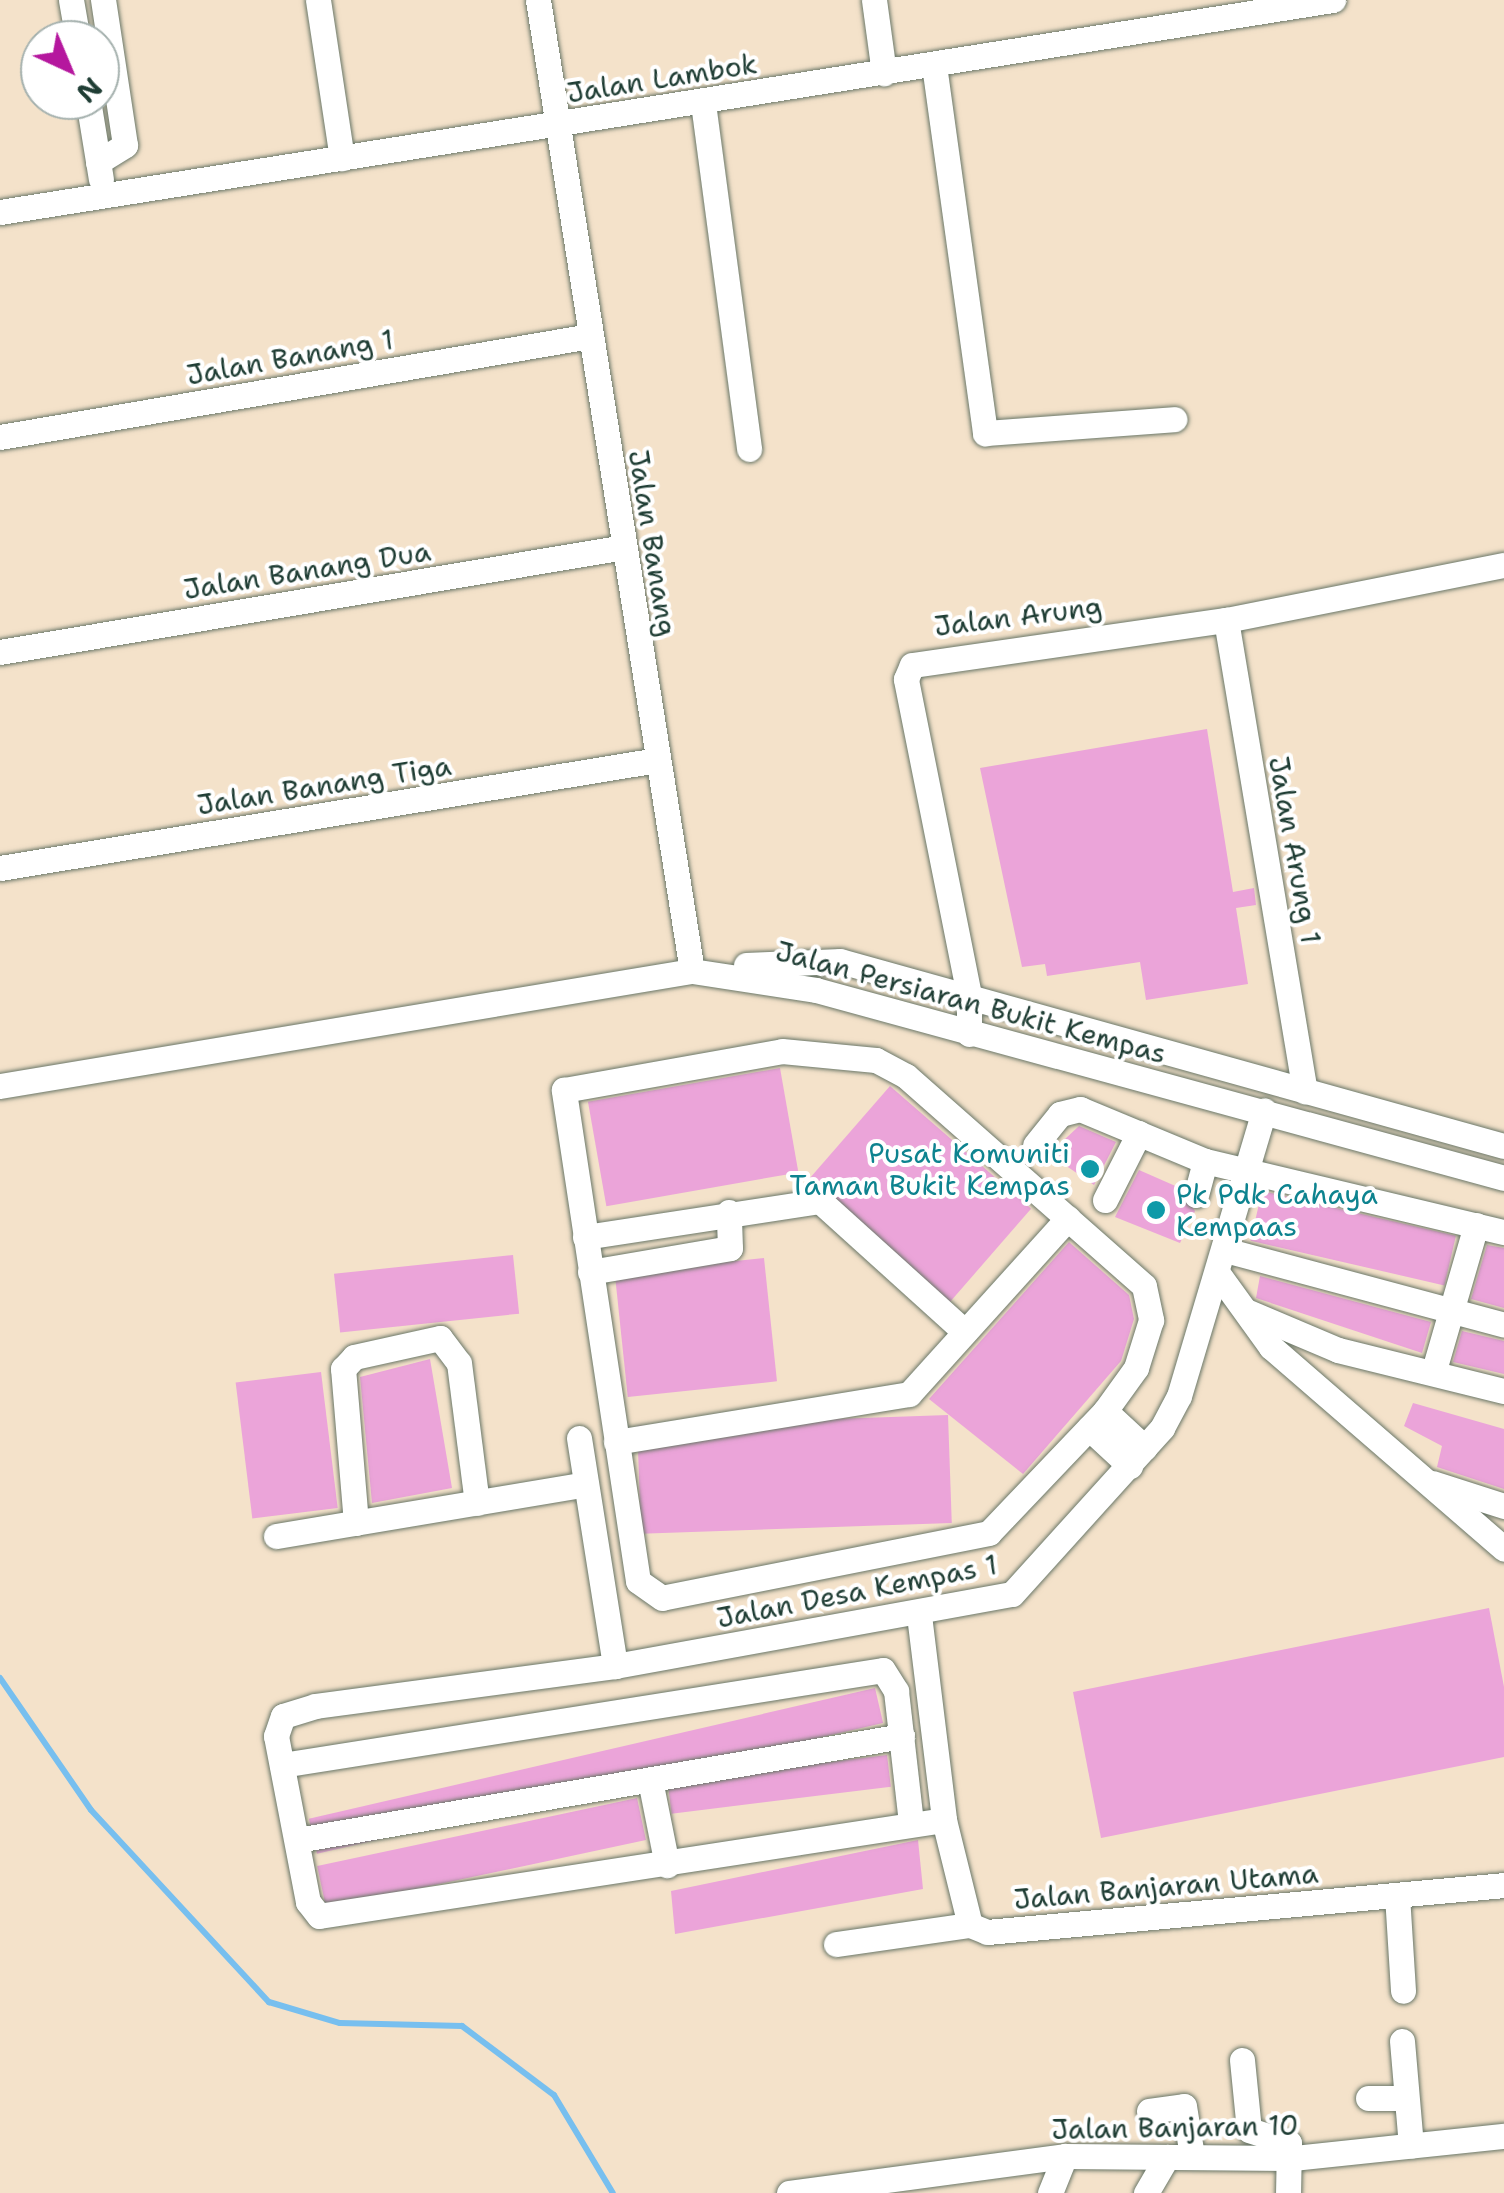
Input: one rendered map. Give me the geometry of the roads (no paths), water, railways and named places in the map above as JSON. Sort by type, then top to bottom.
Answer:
[{"type":"street","points":[[98,162],[125,146],[102,0]]},
{"type":"street","points":[[318,0],[342,158]]},
{"type":"street","name":"Jalan Banang","points":[[538,0],[554,125],[692,971]]},
{"type":"street","points":[[874,0],[884,74]]},
{"type":"street","name":"Jalan Lambok","points":[[0,212],[884,74],[1212,10],[1333,0]]},
{"type":"street","points":[[934,65],[985,432],[1174,419]]},
{"type":"street","points":[[703,103],[749,449]]},
{"type":"street","points":[[91,120],[103,196]]},
{"type":"street","name":"Jalan Banang 1","points":[[0,437],[590,336]]},
{"type":"street","name":"Jalan Banang Dua","points":[[0,652],[624,548]]},
{"type":"street","name":"Jalan Arung","points":[[969,1034],[970,994],[906,679],[912,665],[1226,620],[1504,566]]},
{"type":"street","name":"Jalan Arung 1","points":[[1226,620],[1306,1090]]},
{"type":"street","name":"Jalan Banang Tiga","points":[[0,868],[657,760]]},
{"type":"street","points":[[692,971],[840,961],[970,994],[1504,1146]]},
{"type":"street","name":"Jalan Persiaran Bukit Kempas","points":[[0,1086],[692,971],[816,990],[1504,1178]]},
{"type":"street","points":[[782,1051],[890,1065],[1068,1218],[1152,1302],[1136,1368],[1097,1419],[972,1542],[662,1598],[638,1581],[585,1237],[564,1090],[782,1051]]},
{"type":"street","points":[[1035,1145],[1060,1114],[1080,1110],[1246,1173],[1504,1232]]},
{"type":"street","name":"Jalan Desa Kempas 1","points":[[282,1765],[283,1716],[615,1666],[918,1615],[1012,1594],[1138,1457],[1180,1396],[1264,1110]]},
{"type":"street","points":[[1105,1200],[1139,1134]]},
{"type":"street","points":[[1196,1195],[1206,1161]]},
{"type":"street","points":[[585,1237],[820,1201],[965,1332]]},
{"type":"street","points":[[590,1272],[730,1248],[729,1212]]},
{"type":"street","points":[[276,1536],[477,1502],[617,1447],[909,1394],[1068,1218]]},
{"type":"street","points":[[1434,1370],[1476,1225]]},
{"type":"street","points":[[1222,1263],[1453,1310],[1504,1325]]},
{"type":"street","points":[[1222,1263],[1246,1311],[1317,1390],[1504,1549]]},
{"type":"street","points":[[1246,1311],[1338,1350],[1434,1370],[1504,1390]]},
{"type":"street","points":[[356,1524],[343,1369],[354,1357],[440,1338],[458,1363],[477,1502]]},
{"type":"street","points":[[1317,1390],[1338,1350]]},
{"type":"street","points":[[1097,1419],[1138,1457]]},
{"type":"street","points":[[582,1460],[615,1666]]},
{"type":"street","points":[[1421,1480],[1504,1506]]},
{"type":"street","points":[[918,1615],[944,1820],[970,1925]]},
{"type":"street","points":[[911,1823],[894,1680],[883,1670],[282,1765],[297,1840],[319,1916],[944,1820]]},
{"type":"street","points":[[297,1840],[902,1736]]},
{"type":"street","points":[[650,1780],[667,1865]]},
{"type":"street","name":"Jalan Banjaran Utama","points":[[836,1944],[970,1925],[987,1932],[1504,1884]]},
{"type":"street","points":[[1397,1895],[1403,1991]]},
{"type":"street","points":[[1402,2041],[1411,2146]]},
{"type":"street","points":[[1242,2060],[1249,2130],[1278,2135],[1293,2158],[1288,2193]]},
{"type":"street","points":[[1368,2098],[1406,2098]]},
{"type":"street","points":[[1146,2193],[1180,2156],[1184,2106],[1149,2111]]},
{"type":"street","name":"Jalan Banjaran 10","points":[[810,2189],[1065,2156],[1293,2158],[1504,2136]]},
{"type":"street","points":[[1050,2193],[1065,2156]]},
{"type":"waterway","points":[[0,1678],[91,1810],[269,2002],[340,2023],[462,2026],[554,2095],[613,2193]]},
{"type":"place","name":"Pusat Komuniti Taman Bukit Kempas","points":[[1090,1169]]},
{"type":"place","name":"Pk Pdk Cahaya Kempaas","points":[[1156,1210]]}]
